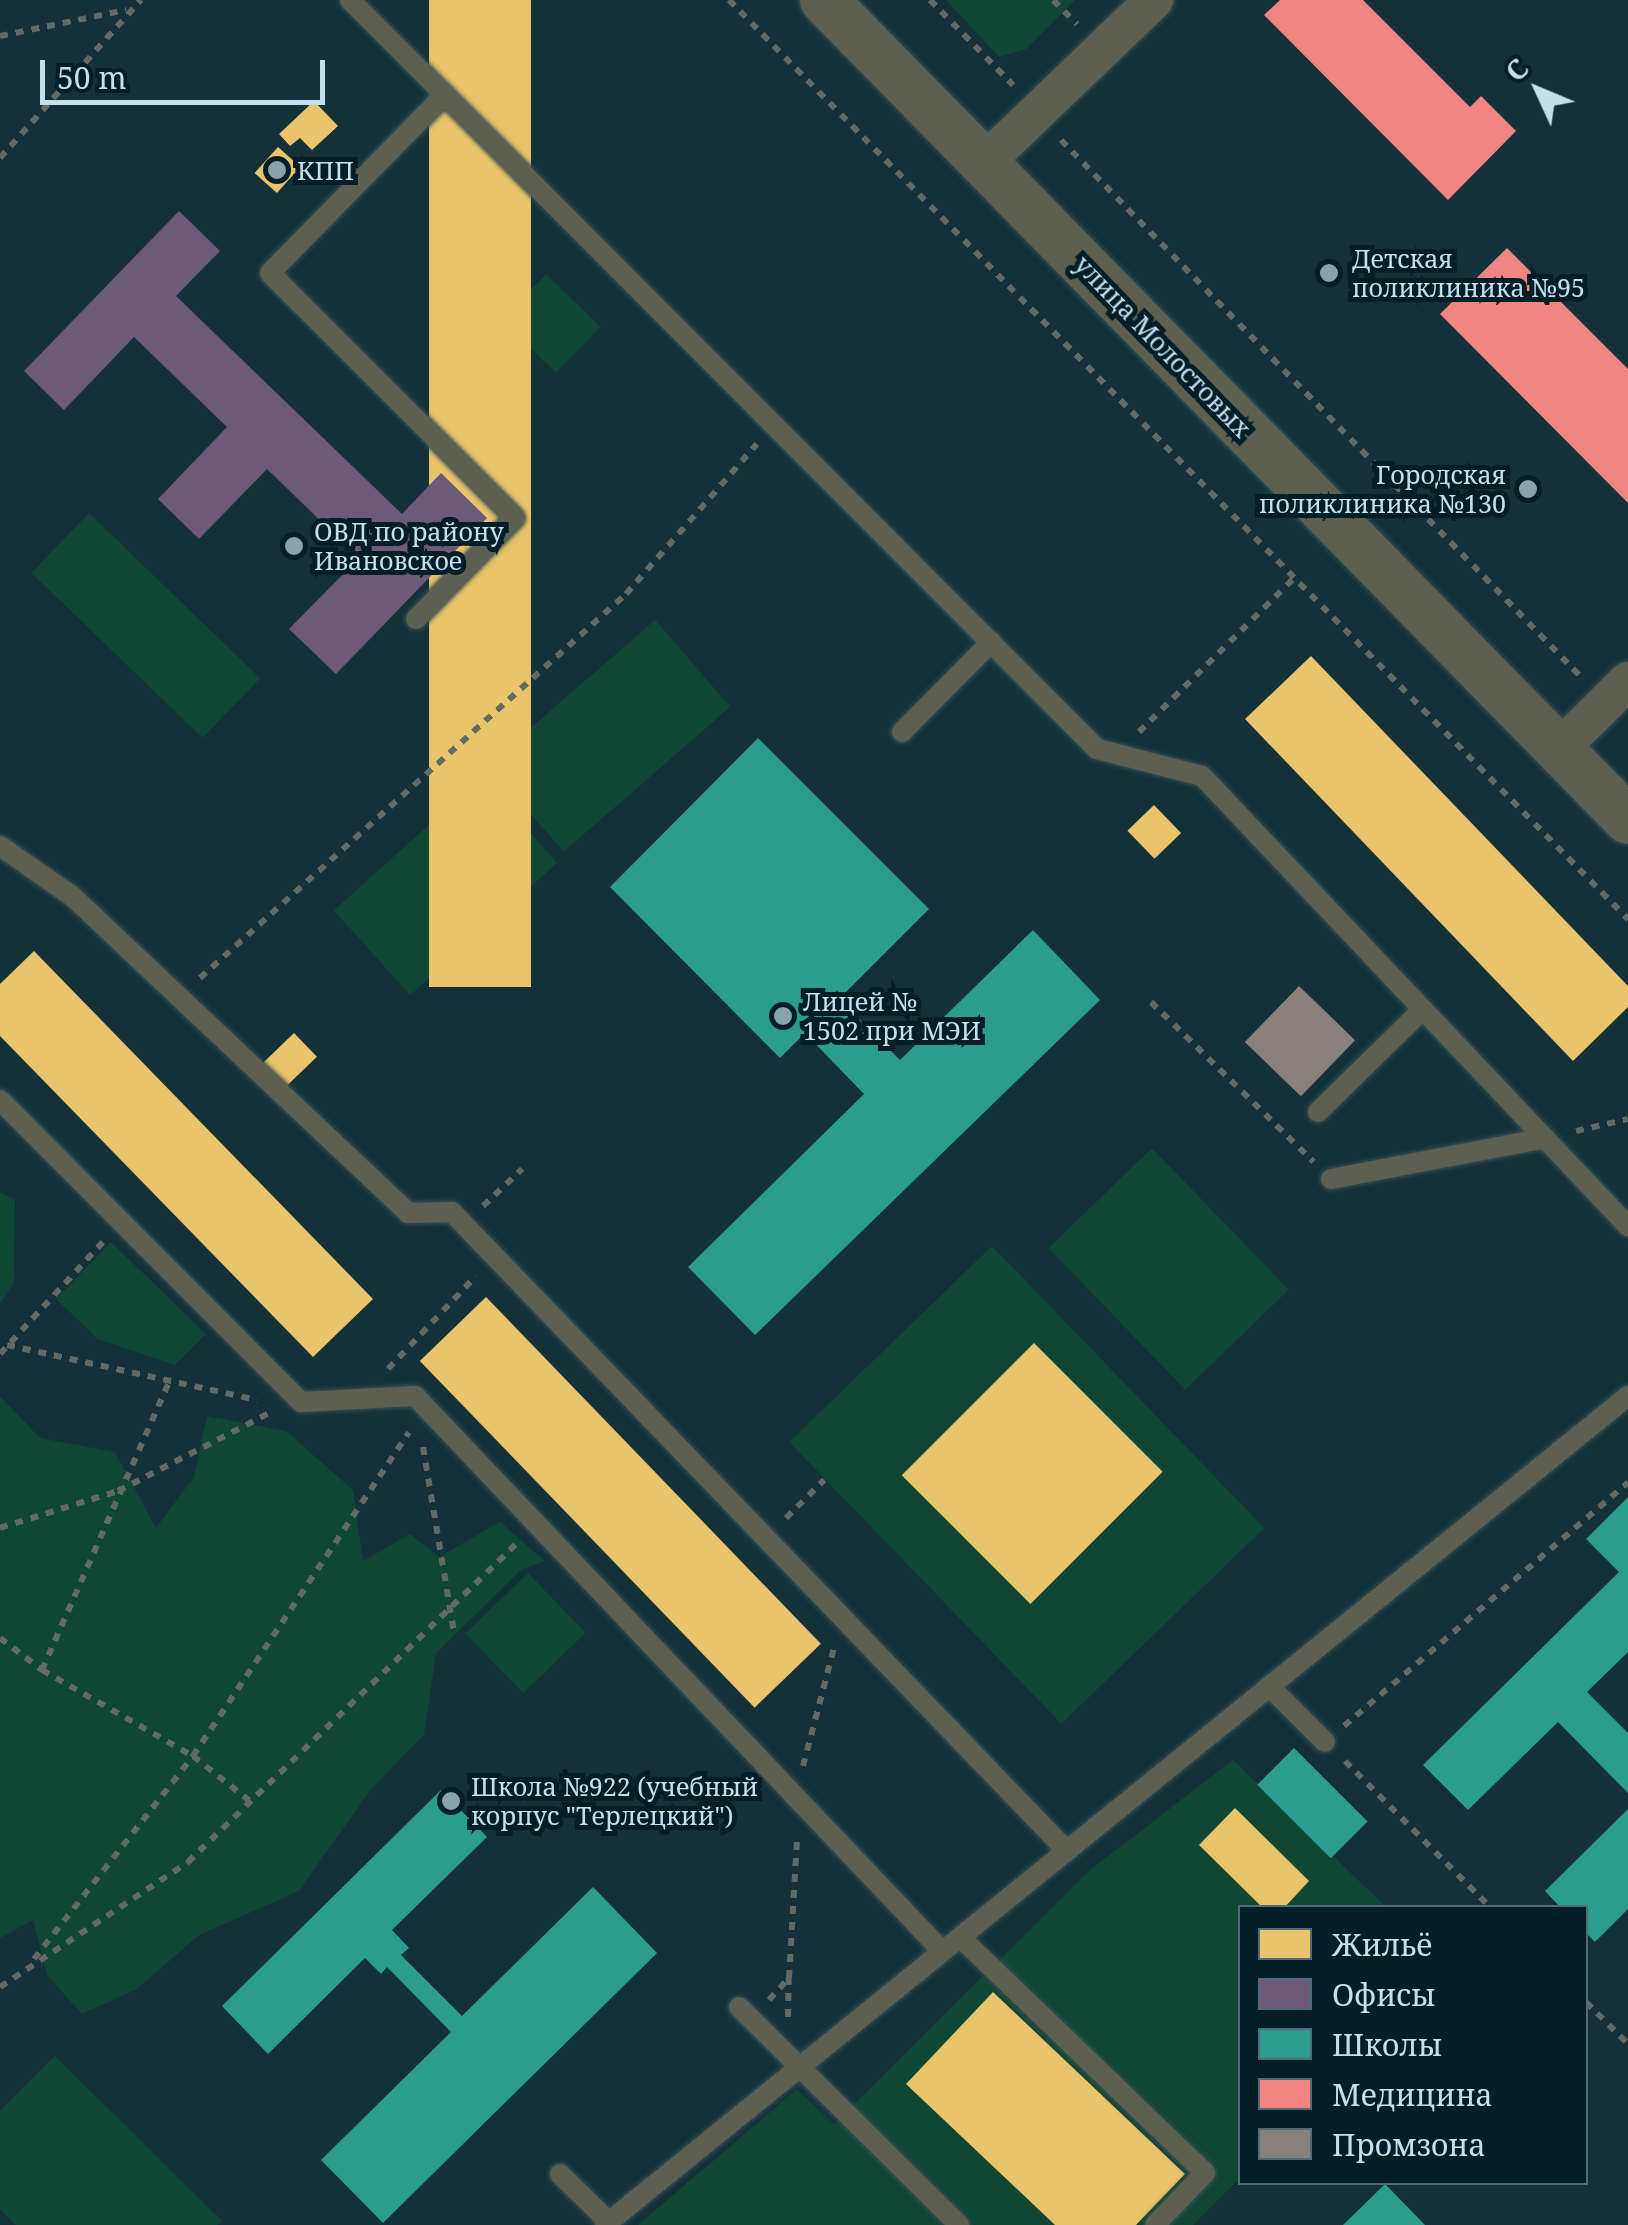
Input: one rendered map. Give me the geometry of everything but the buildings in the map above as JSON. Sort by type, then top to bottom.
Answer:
[{"type":"street","name":"улица Молостовых","points":[[826,0],[1628,820]]},
{"type":"street","points":[[984,163],[1154,0]]},
{"type":"street","points":[[1558,749],[1628,681]]},
{"type":"lane","points":[[350,0],[1097,750],[1202,776],[1628,1226]]},
{"type":"lane","points":[[416,620],[515,518],[270,273],[445,94]]},
{"type":"lane","points":[[902,732],[991,642]]},
{"type":"lane","points":[[0,846],[72,896],[408,1212],[452,1212],[1067,1851]]},
{"type":"lane","points":[[1318,1112],[1422,1009]]},
{"type":"lane","points":[[0,1100],[301,1402],[415,1396],[942,1951]]},
{"type":"lane","points":[[1332,1179],[1545,1138]]},
{"type":"lane","points":[[560,2174],[607,2224],[1628,1396]]},
{"type":"lane","points":[[1269,1686],[1325,1742]]},
{"type":"lane","points":[[960,1937],[1205,2173],[1155,2225]]},
{"type":"lane","points":[[745,2013],[959,2225]]},
{"type":"path","points":[[0,158],[140,0]]},
{"type":"path","points":[[729,0],[1628,919]]},
{"type":"path","points":[[930,0],[1013,85]]},
{"type":"path","points":[[0,36],[128,10]]},
{"type":"path","points":[[1054,132],[1582,678]]},
{"type":"path","points":[[180,997],[626,594],[774,424]]},
{"type":"path","points":[[1116,754],[1294,578]]},
{"type":"path","points":[[1151,1002],[1332,1179]]},
{"type":"path","points":[[1545,1138],[1628,1118]]},
{"type":"path","points":[[464,1225],[522,1169]]},
{"type":"path","points":[[0,1354],[122,1222]]},
{"type":"path","points":[[360,1399],[495,1256]]},
{"type":"path","points":[[0,1528],[118,1491],[283,1406],[6,1344]]},
{"type":"path","points":[[42,1670],[118,1491],[170,1382]]},
{"type":"path","points":[[31,1962],[193,1756],[418,1418],[454,1633]]},
{"type":"path","points":[[766,1537],[824,1480]]},
{"type":"path","points":[[1488,1905],[1325,1742],[1628,1483]]},
{"type":"path","points":[[0,1987],[31,1962],[188,1862],[536,1524]]},
{"type":"path","points":[[796,1797],[842,1616]]},
{"type":"path","points":[[0,1638],[42,1670],[193,1756],[250,1802]]},
{"type":"path","points":[[745,2013],[789,1978],[797,1836],[815,1816]]},
{"type":"path","points":[[1588,2004],[1628,2044]]},
{"type":"green space","points":[[946,0],[1075,0],[1026,49],[999,57]]},
{"type":"green space","points":[[546,274],[601,327],[556,373],[502,320]]},
{"type":"green space","points":[[89,513],[260,678],[203,738],[31,573]]},
{"type":"green space","points":[[655,620],[730,707],[564,852],[488,765]]},
{"type":"green space","points":[[481,778],[557,863],[410,995],[334,910]]},
{"type":"green space","points":[[1152,1148],[1289,1290],[1185,1390],[1048,1248]]},
{"type":"green space","points":[[0,1192],[15,1200],[14,1282],[0,1304]]},
{"type":"green space","points":[[111,1242],[206,1334],[175,1365],[98,1339],[56,1299]]},
{"type":"green space","points":[[992,1246],[1264,1528],[1061,1724],[789,1442]]},
{"type":"green space","points":[[0,1396],[40,1438],[115,1452],[156,1528],[194,1477],[207,1416],[286,1431],[353,1490],[363,1561],[410,1534],[439,1557],[500,1522],[545,1561],[521,1570],[436,1653],[424,1735],[371,1789],[299,1891],[199,1935],[137,1989],[82,2014],[47,1975],[33,1920],[0,1938]]},
{"type":"green space","points":[[528,1573],[586,1633],[523,1693],[465,1633]]},
{"type":"green space","points":[[1233,1760],[1384,1905],[1238,1905],[1238,2180],[1193,2225],[638,2225],[797,2089],[834,2124],[1090,1870]]},
{"type":"green space","points":[[55,2056],[222,2221],[217,2225],[16,2225],[0,2209],[0,2111]]},
{"type":"place","name":"КПП","points":[[277,170]]},
{"type":"place","name":"Детская поликлиника №95","points":[[1329,273]]},
{"type":"place","name":"Городская поликлиника №130","points":[[1528,489]]},
{"type":"place","name":"ОВД по району Ивановское","points":[[294,546]]},
{"type":"place","name":"Лицей № 1502 при МЭИ","points":[[783,1016]]},
{"type":"place","name":"Школа №922 (учебный корпус \"Терлецкий\")","points":[[451,1801]]}]
